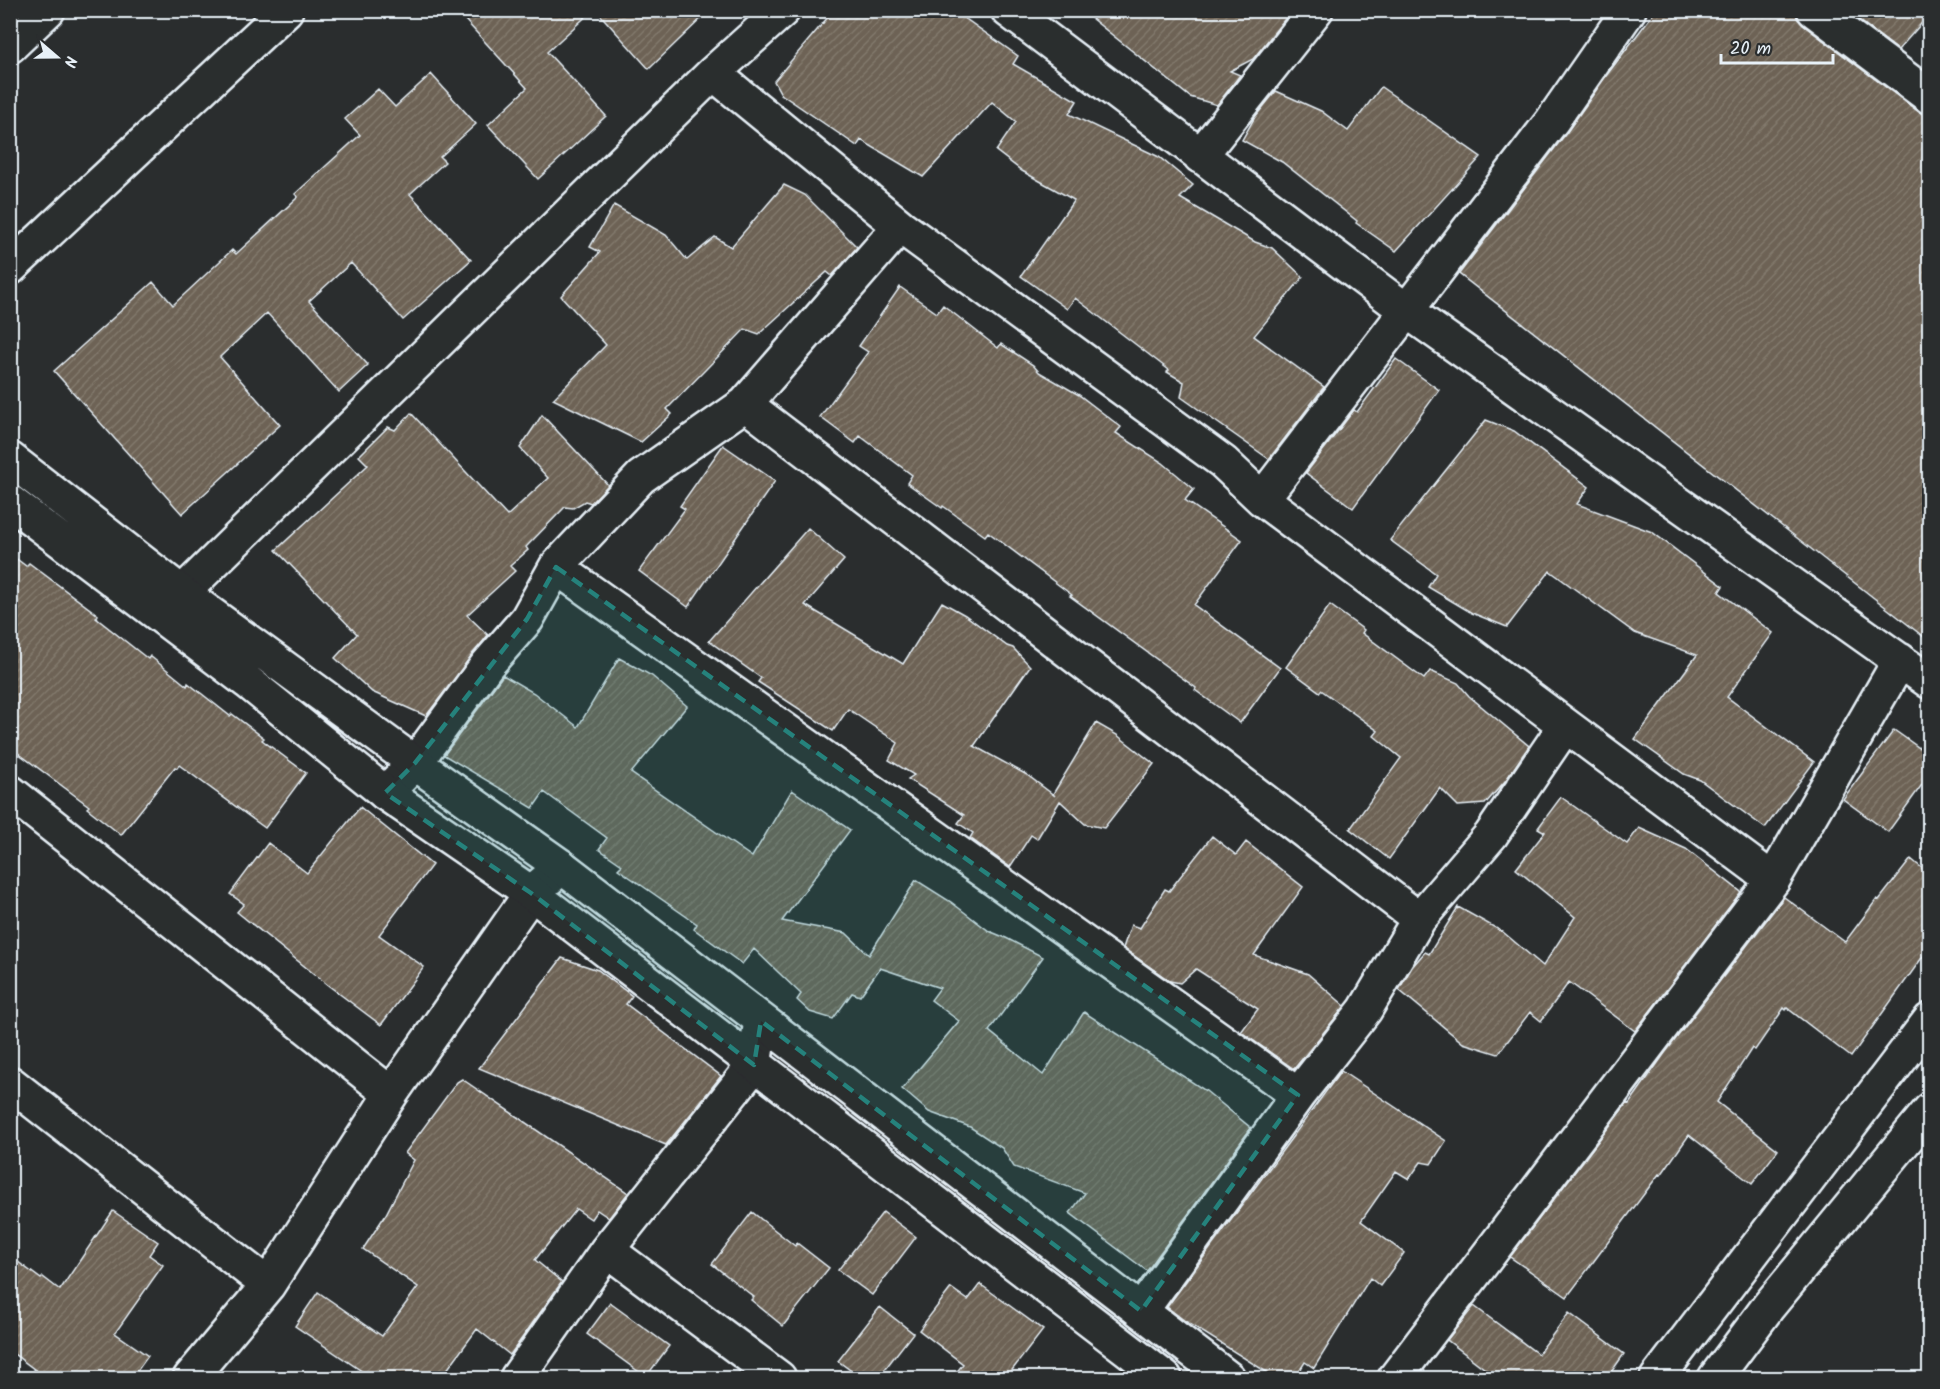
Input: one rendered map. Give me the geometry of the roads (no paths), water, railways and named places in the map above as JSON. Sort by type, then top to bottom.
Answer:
[{"type":"street","points":[[10,46],[48,10]]},
{"type":"street","points":[[10,268],[286,10]]},
{"type":"street","points":[[182,592],[713,73],[783,10]]},
{"type":"street","points":[[1008,10],[1407,311],[1929,682]]},
{"type":"street","points":[[1200,156],[1316,10]]},
{"type":"street","points":[[1263,499],[1552,121],[1629,10]]},
{"type":"street","points":[[1814,10],[1929,97]]},
{"type":"street","points":[[713,73],[900,225],[1223,462],[1263,499],[1773,880]]},
{"type":"street","points":[[385,793],[415,763],[487,665],[526,618],[556,567],[641,477],[745,404],[900,225]]},
{"type":"street","points":[[745,404],[1419,919]]},
{"type":"street","points":[[10,459],[182,592],[415,763],[562,867],[1228,1378]]},
{"type":"street","points":[[10,502],[248,682],[385,793],[531,893],[1165,1378]]},
{"type":"street","points":[[556,567],[1298,1095]]},
{"type":"street","points":[[1395,1378],[1773,880],[1900,660]]},
{"type":"street","points":[[1141,1311],[1298,1095],[1365,1010],[1419,919],[1491,835],[1565,726]]},
{"type":"street","points":[[10,792],[391,1094]]},
{"type":"street","points":[[190,1378],[268,1285],[391,1094],[531,893],[562,867]]},
{"type":"street","points":[[1657,1378],[1929,1020]]},
{"type":"street","points":[[516,1378],[607,1250],[754,1065],[761,1021]]},
{"type":"street","points":[[10,1083],[268,1285]]},
{"type":"street","points":[[1715,1378],[1768,1308],[1929,1110]]},
{"type":"street","points":[[607,1250],[779,1378]]}]
